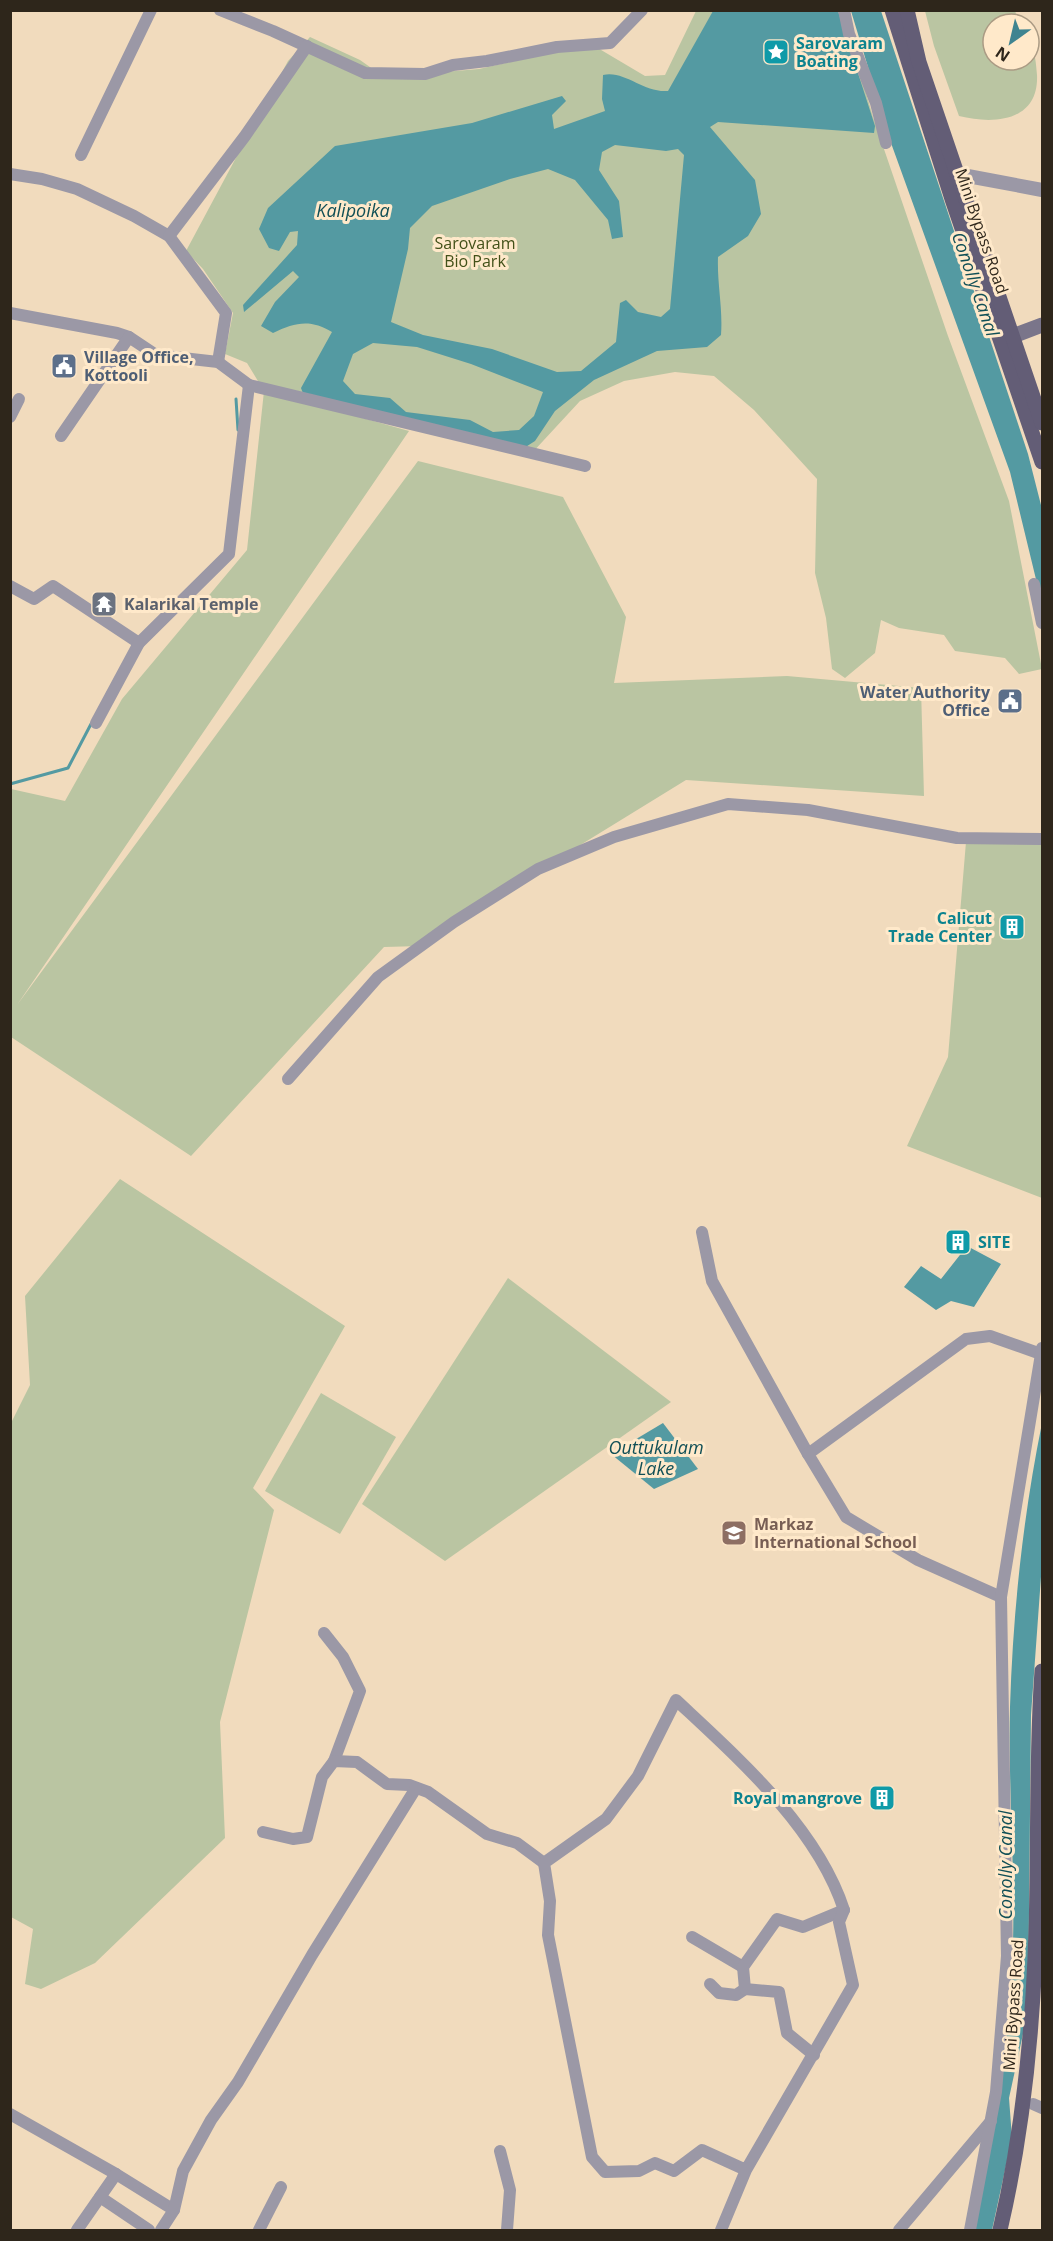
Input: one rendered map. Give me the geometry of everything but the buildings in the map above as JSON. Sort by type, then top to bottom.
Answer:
[{"type":"main road","name":"Mini Bypass Road","points":[[892,10],[952,199],[1042,423]]},
{"type":"main road","name":"Mini Bypass Road","points":[[907,10],[919,62],[957,174],[1042,462]]},
{"type":"main road","points":[[1007,338],[1042,325]]},
{"type":"main road","name":"Mini Bypass Road","points":[[1000,2230],[1015,2165],[1032,2024],[1037,1882],[1038,1727],[1042,1671]]},
{"type":"main road","name":"Mini Bypass Road","points":[[1006,2230],[1038,2106],[1042,2017]]},
{"type":"street","points":[[81,155],[151,10]]},
{"type":"street","points":[[220,10],[365,73],[425,74],[453,65],[487,61],[556,47],[610,43],[642,10]]},
{"type":"street","points":[[844,10],[849,34],[876,103],[886,143]]},
{"type":"street","points":[[169,236],[245,136],[307,46]]},
{"type":"street","points":[[10,174],[42,179],[76,189],[134,216],[169,236],[226,313],[218,362]]},
{"type":"street","points":[[957,174],[1042,190]]},
{"type":"street","points":[[10,313],[117,333],[129,337],[156,355],[218,362],[249,385],[585,466]]},
{"type":"street","points":[[61,436],[129,337]]},
{"type":"street","points":[[96,723],[139,644],[229,554],[249,385]]},
{"type":"street","points":[[10,417],[19,399]]},
{"type":"street","points":[[1034,584],[1042,623]]},
{"type":"street","points":[[10,586],[34,599],[53,586],[139,644]]},
{"type":"street","points":[[288,1079],[378,976],[454,922],[538,869],[614,837],[728,804],[808,810],[957,838],[1042,839]]},
{"type":"street","points":[[702,1232],[712,1281],[808,1454],[846,1517],[918,1560],[1001,1596]]},
{"type":"street","points":[[808,1454],[966,1339],[990,1336],[1042,1351],[1001,1596],[1007,1956],[996,2092],[970,2230]]},
{"type":"street","points":[[263,1832],[293,1839],[306,1837],[322,1777],[334,1761],[360,1691],[343,1657],[324,1633]]},
{"type":"street","points":[[544,1863],[606,1819],[638,1776],[676,1700],[726,1748],[813,1845],[837,1889],[844,1910],[839,1922],[853,1985],[746,2170],[721,2230]]},
{"type":"street","points":[[334,1761],[357,1762],[387,1784],[428,1792],[487,1834],[518,1844],[544,1863],[550,1902],[548,1935],[592,2157],[605,2172],[639,2171],[655,2163],[674,2171],[702,2150],[746,2170]]},
{"type":"street","points":[[161,2230],[174,2210],[183,2171],[211,2120],[238,2082],[312,1955],[416,1788]]},
{"type":"street","points":[[745,1989],[743,1967],[777,1919],[803,1928],[844,1910]]},
{"type":"street","points":[[692,1937],[743,1967]]},
{"type":"street","points":[[710,1984],[720,1993],[736,1995],[745,1989],[779,1992],[787,2033],[814,2055]]},
{"type":"street","points":[[10,2114],[174,2210]]},
{"type":"street","points":[[899,2230],[991,2121]]},
{"type":"street","points":[[500,2151],[510,2190],[507,2230]]},
{"type":"street","points":[[77,2230],[116,2174]]},
{"type":"street","points":[[260,2230],[280,2187]]},
{"type":"street","points":[[100,2197],[149,2230]]},
{"type":"green space","name":"Sarovaram Bio Park","points":[[696,11],[842,11],[873,117],[948,336],[1009,501],[1042,669],[1019,674],[1005,658],[955,651],[944,635],[899,628],[881,620],[875,653],[845,678],[832,669],[826,618],[815,573],[817,479],[754,410],[714,376],[675,372],[624,381],[580,401],[531,454],[288,397],[409,431],[17,1005],[418,461],[563,497],[626,617],[614,683],[787,676],[921,688],[924,796],[686,780],[473,911],[421,946],[384,947],[191,1156],[11,1037],[11,789],[65,801],[122,699],[247,550],[264,391],[247,363],[225,354],[233,313],[203,269],[186,251],[288,61],[310,37],[360,60],[384,77],[479,69],[591,44],[645,76],[665,75]]},
{"type":"green space","points":[[925,11],[1015,11],[981,12],[981,72],[1037,72],[1036,90],[1031,102],[1023,111],[1000,119],[973,119],[959,116],[934,46]]},
{"type":"green space","points":[[966,842],[1042,842],[1042,1198],[907,1146],[948,1057]]},
{"type":"green space","points":[[120,1179],[345,1326],[253,1488],[274,1510],[220,1722],[225,1838],[95,1963],[41,1989],[25,1984],[33,1929],[11,1917],[11,1423],[30,1385],[25,1296]]},
{"type":"green space","points":[[508,1278],[671,1402],[445,1561],[362,1504]]},
{"type":"green space","points":[[321,1393],[396,1437],[340,1534],[265,1491]]},
{"type":"water","name":"Kalipoika","points":[[713,11],[838,11],[875,126],[874,133],[718,122],[710,127],[755,180],[761,214],[748,236],[718,257],[721,335],[707,347],[657,351],[594,380],[555,411],[535,441],[524,448],[304,396],[301,388],[332,332],[310,324],[296,324],[273,333],[261,326],[275,302],[299,277],[293,271],[244,312],[243,305],[297,245],[298,231],[290,232],[279,251],[269,248],[259,229],[268,208],[335,146],[472,123],[562,96],[566,101],[552,115],[554,129],[605,111],[602,99],[603,75],[611,74],[650,89],[668,91]],"holes":[[[615,145],[666,151],[678,149],[684,155],[670,309],[661,317],[638,312],[626,300],[620,303],[616,342],[581,371],[557,372],[492,349],[423,335],[391,322],[408,249],[410,228],[432,206],[510,179],[548,169],[575,180],[608,220],[612,239],[623,237],[619,201],[599,170],[602,152]],[[373,343],[417,347],[471,364],[543,392],[534,416],[519,430],[493,432],[470,420],[406,412],[390,398],[355,394],[343,381],[353,354]]]},
{"type":"water","name":"Conolly Canal","points":[[851,11],[881,11],[1028,454],[1042,509],[1042,604],[1010,472],[891,143]]},
{"type":"water","points":[[967,1246],[1001,1264],[974,1307],[951,1301],[936,1310],[904,1287],[921,1266],[941,1279]]},
{"type":"water","name":"Outtukulam Lake","points":[[663,1423],[698,1469],[654,1489],[611,1454]]},
{"type":"water","points":[[1042,1423],[1042,1563],[1031,1715],[1028,2011],[1009,2098],[1012,2138],[992,2230],[974,2230],[994,2123],[1009,2015],[1013,1943],[1011,1671],[1024,1529]]},
{"type":"waterway","points":[[236,399],[238,430]]},
{"type":"waterway","points":[[10,784],[68,768],[91,724]]},
{"type":"place","name":"Sarovaram Boating","points":[[776,52]]},
{"type":"place","name":"Village Office, Kottooli","points":[[64,366]]},
{"type":"place","name":"Kalarikal Temple","points":[[104,604]]},
{"type":"place","name":"Water Authority Office","points":[[1010,701]]},
{"type":"place","name":"Calicut Trade Center","points":[[1012,927]]},
{"type":"place","name":"SITE","points":[[958,1242]]},
{"type":"place","name":"Markaz International School","points":[[734,1533]]},
{"type":"place","name":"Royal mangrove","points":[[882,1798]]}]
